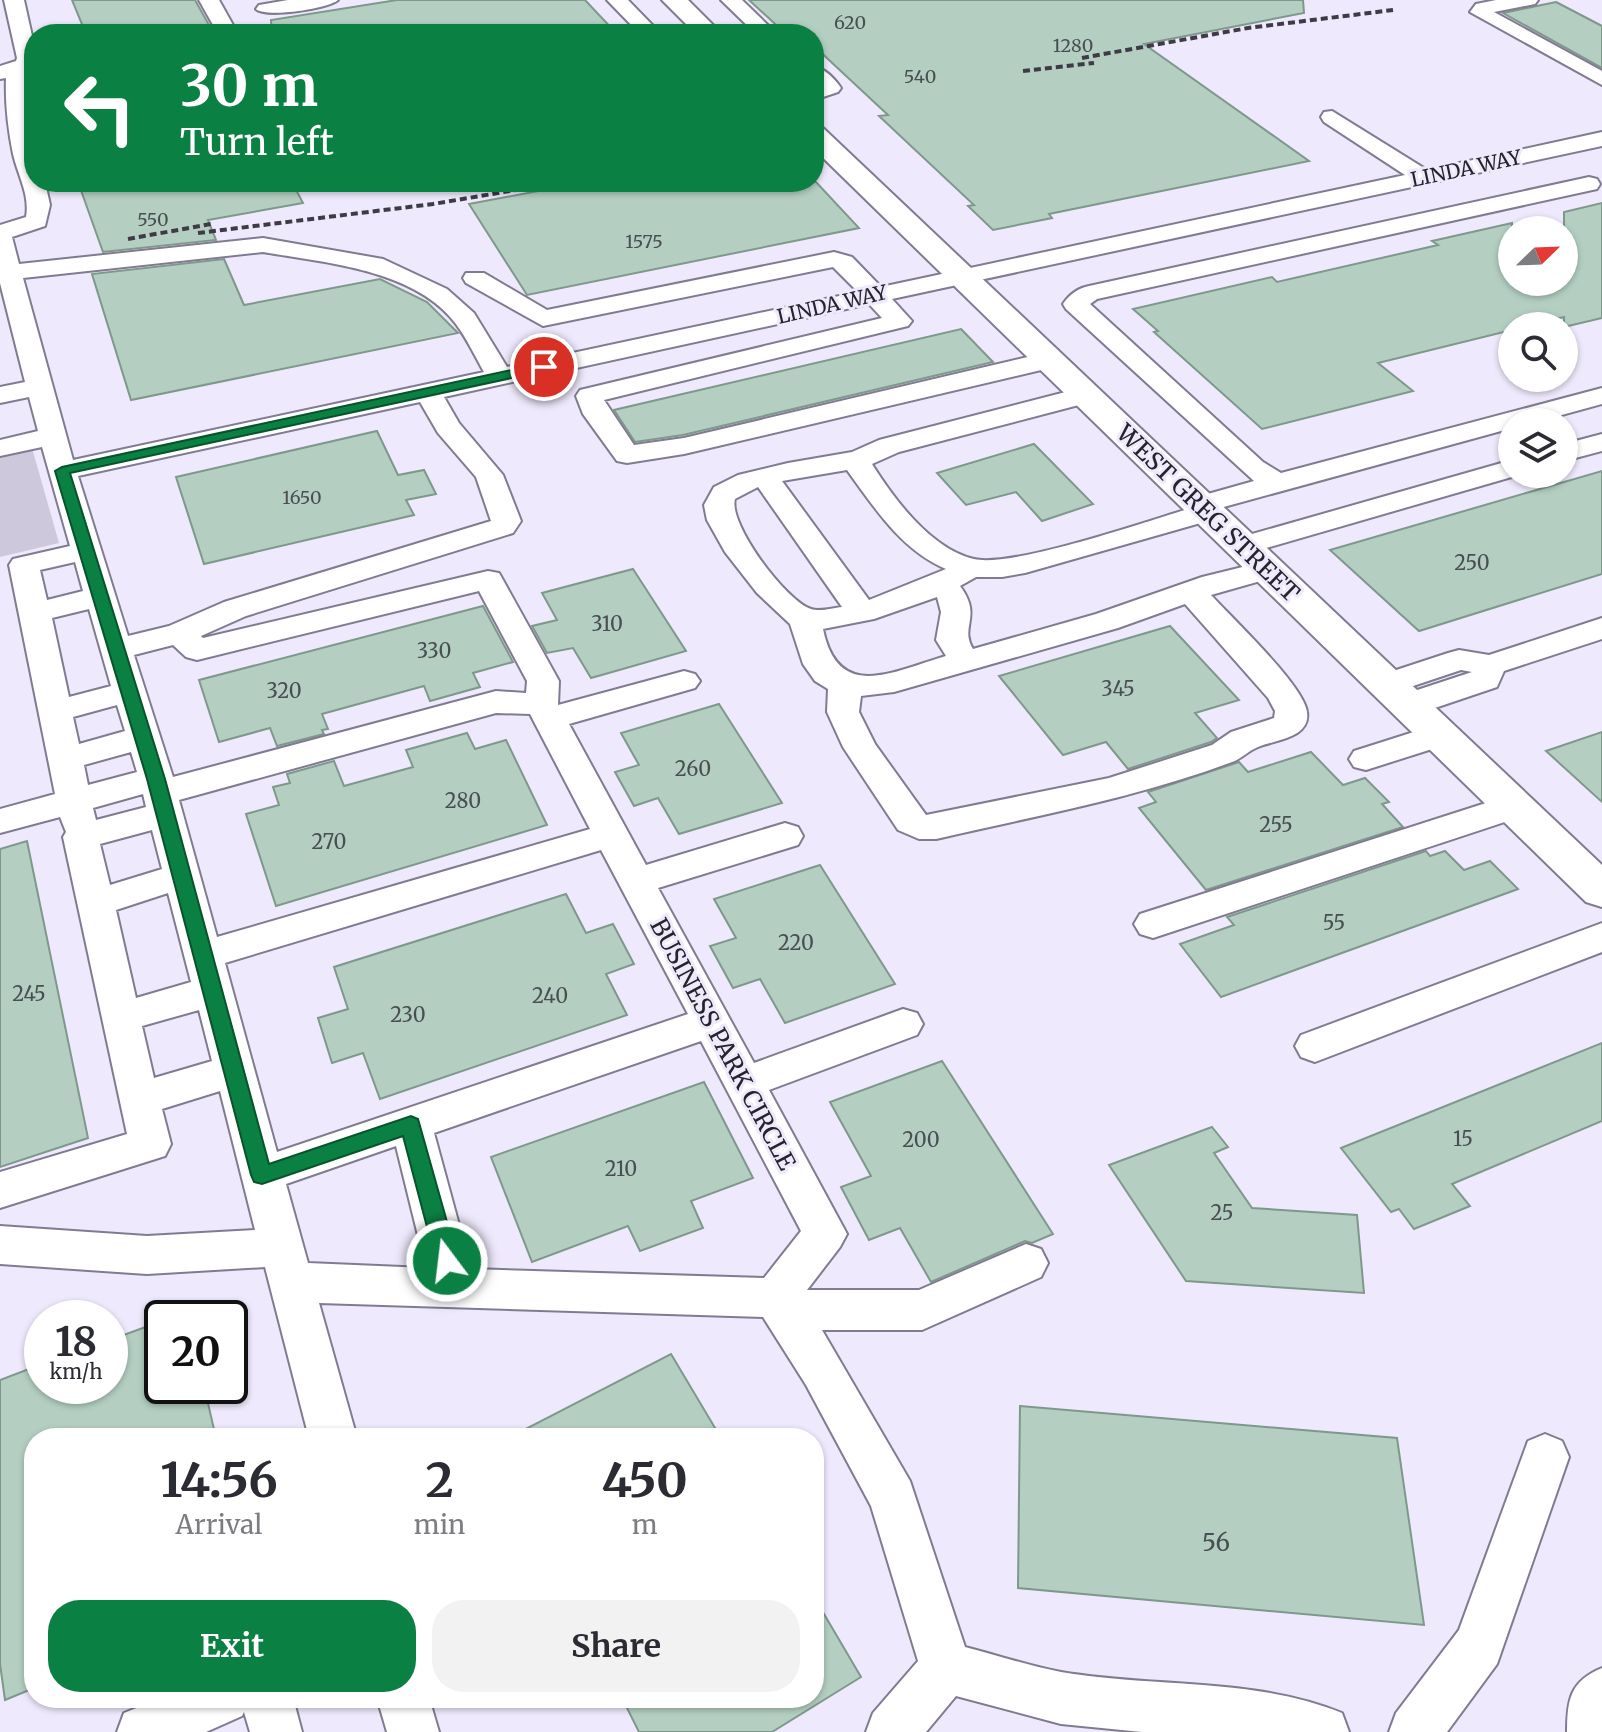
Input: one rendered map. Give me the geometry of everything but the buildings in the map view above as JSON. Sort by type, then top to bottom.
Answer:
[{"type":"main road","points":[[674,0],[694,24]]},
{"type":"main road","name":"WEST GREG STREET","points":[[824,144],[1602,891]]},
{"type":"street","points":[[14,0],[24,45]]},
{"type":"street","points":[[222,24],[210,2],[233,0]]},
{"type":"street","points":[[266,9],[328,0]]},
{"type":"street","points":[[617,0],[641,24]]},
{"type":"street","points":[[731,0],[755,24]]},
{"type":"street","points":[[1528,0],[1483,8],[1480,12],[1602,79]]},
{"type":"street","points":[[8,71],[10,122],[24,152]]},
{"type":"street","points":[[1332,117],[1488,204]]},
{"type":"street","name":"LINDA WAY","points":[[62,471],[1602,139]]},
{"type":"street","points":[[1537,153],[1596,188]]},
{"type":"street","points":[[1277,483],[1253,468],[1075,304],[1089,293],[1488,204],[1596,188]]},
{"type":"street","points":[[2,245],[39,216],[33,192]]},
{"type":"street","points":[[1286,206],[1332,239]]},
{"type":"street","points":[[1171,231],[1217,266]]},
{"type":"street","points":[[2,245],[263,245],[383,266],[438,294],[465,318],[500,377]]},
{"type":"street","points":[[2,245],[62,471],[160,795],[330,1428]]},
{"type":"street","points":[[543,318],[834,259],[843,262],[899,321],[589,396]]},
{"type":"street","points":[[475,278],[543,318],[571,361],[597,414],[627,455],[642,455],[1049,360]]},
{"type":"street","points":[[677,290],[708,331]]},
{"type":"street","points":[[737,325],[762,355]]},
{"type":"street","points":[[115,649],[179,634],[235,609],[494,533],[503,527],[506,521],[489,475],[448,427],[428,393]]},
{"type":"street","points":[[0,395],[47,413]]},
{"type":"street","points":[[970,568],[943,585],[913,597],[819,619],[805,619],[795,614],[732,541],[718,512],[719,501],[724,492],[734,486],[765,477],[859,460],[889,446],[1085,395]]},
{"type":"street","points":[[859,460],[864,476],[914,534],[952,563],[970,568],[1016,565],[1204,509],[1277,483],[1602,396]]},
{"type":"street","points":[[0,427],[47,413]]},
{"type":"street","points":[[0,448],[47,413]]},
{"type":"street","points":[[1578,449],[1602,442]]},
{"type":"street","points":[[805,619],[811,655],[831,678],[845,685],[883,685],[1107,621],[1191,592],[1255,558],[1498,473]]},
{"type":"street","points":[[765,477],[860,610]]},
{"type":"street","points":[[0,1190],[150,1144],[23,560],[86,551]]},
{"type":"street","name":"BUSINESS PARK CIRCLE","points":[[179,634],[197,650],[488,580],[543,681],[545,711],[825,1234],[780,1303]]},
{"type":"street","points":[[943,585],[955,598],[959,611],[952,640],[965,661]]},
{"type":"street","points":[[845,685],[843,712],[860,747],[910,821],[919,827],[936,827],[1063,797],[1112,789],[1224,753],[1243,740],[1290,724],[1291,711],[1282,693],[1191,592]]},
{"type":"street","points":[[35,612],[100,597]]},
{"type":"street","points":[[1397,694],[1486,680],[1490,665],[1602,628]]},
{"type":"street","points":[[0,821],[78,819],[496,702],[545,711],[684,681]]},
{"type":"street","points":[[55,711],[128,692]]},
{"type":"street","points":[[1366,759],[1439,735]]},
{"type":"street","points":[[65,759],[143,737]]},
{"type":"street","points":[[1153,924],[1514,806]]},
{"type":"street","points":[[122,1017],[208,974],[611,835]]},
{"type":"street","points":[[636,881],[785,836]]},
{"type":"street","points":[[97,902],[181,876]]},
{"type":"street","points":[[1315,1046],[1602,937]]},
{"type":"street","points":[[262,1175],[711,1022]]},
{"type":"street","points":[[744,1083],[903,1024]]},
{"type":"street","points":[[139,1099],[234,1071]]},
{"type":"street","points":[[411,1125],[454,1289]]},
{"type":"street","points":[[0,1245],[286,1265],[454,1289],[735,1299],[922,1310],[1026,1263]]},
{"type":"street","points":[[780,1303],[822,1370],[893,1498],[946,1668]]},
{"type":"street","points":[[1415,1732],[1479,1646],[1545,1457]]},
{"type":"street","points":[[892,1732],[946,1668]]},
{"type":"street","points":[[946,1668],[1061,1698],[1248,1716],[1323,1732]]},
{"type":"street","points":[[1593,1732],[1593,1707],[1602,1694]]},
{"type":"street","points":[[143,1732],[200,1708]]},
{"type":"street","points":[[270,1708],[276,1732]]},
{"type":"street","points":[[406,1708],[413,1732]]},
{"type":"shaded area","points":[[28,434],[59,543],[0,557],[0,441]]},
{"type":"railway","points":[[1082,58],[1248,28],[1393,10]]},
{"type":"railway","points":[[1023,71],[1094,63]]},
{"type":"railway","points":[[198,233],[433,204],[504,192]]},
{"type":"railway","points":[[128,239],[211,224]]},
{"type":"route","points":[[447,1261],[411,1125],[262,1175],[156,779],[62,471],[544,367]]}]
